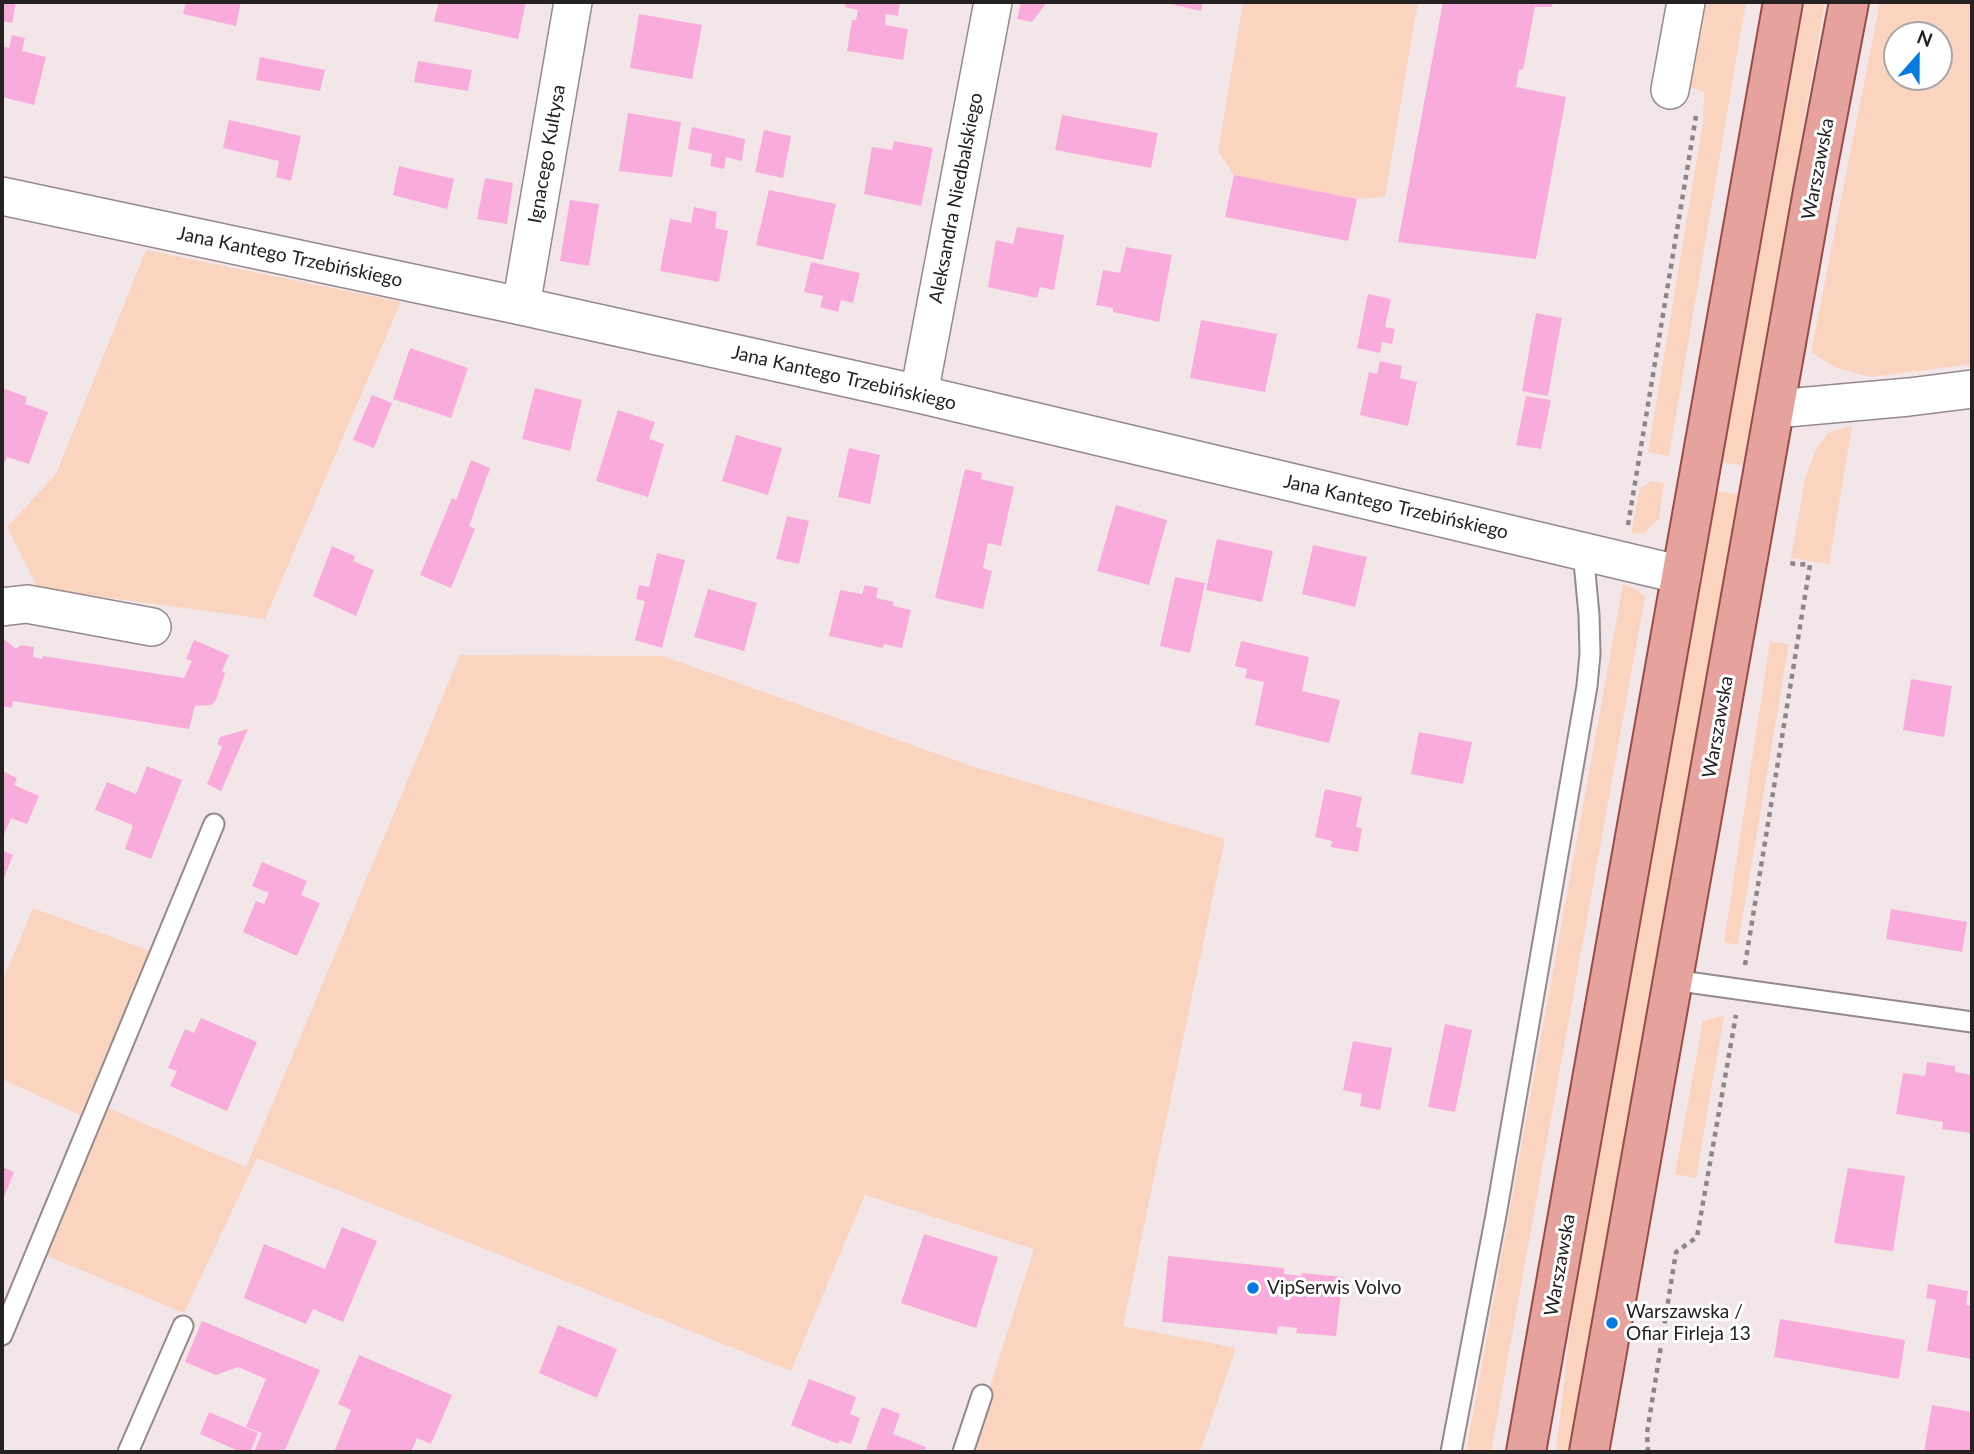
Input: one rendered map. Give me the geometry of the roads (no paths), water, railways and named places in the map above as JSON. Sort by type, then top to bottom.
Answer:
[{"type":"main road","name":"Warszawska","points":[[1526,1452],[1783,2]]},
{"type":"main road","name":"Warszawska","points":[[1589,1452],[1849,2]]},
{"type":"street","name":"Ignacego Kultysa","points":[[521,306],[573,2]]},
{"type":"street","name":"Aleksandra Niedbalskiego","points":[[919,394],[993,2]]},
{"type":"street","points":[[1670,90],[1686,2]]},
{"type":"street","name":"Jana Kantego Trzebińskiego","points":[[2,196],[919,394],[1682,575]]},
{"type":"street","points":[[1775,409],[1909,397],[1972,388]]},
{"type":"street","points":[[2,607],[27,604],[152,626]]},
{"type":"lane","points":[[1451,1452],[1496,1215],[1587,686],[1589,615],[1583,551]]},
{"type":"lane","points":[[2,1335],[214,824]]},
{"type":"lane","points":[[1673,980],[1972,1023]]},
{"type":"lane","points":[[128,1452],[183,1326]]},
{"type":"lane","points":[[963,1452],[982,1395]]},
{"type":"place","name":"VipSerwis Volvo","points":[[1253,1288]]},
{"type":"place","name":"Warszawska / Ofiar Firleja 13","points":[[1612,1323]]}]
